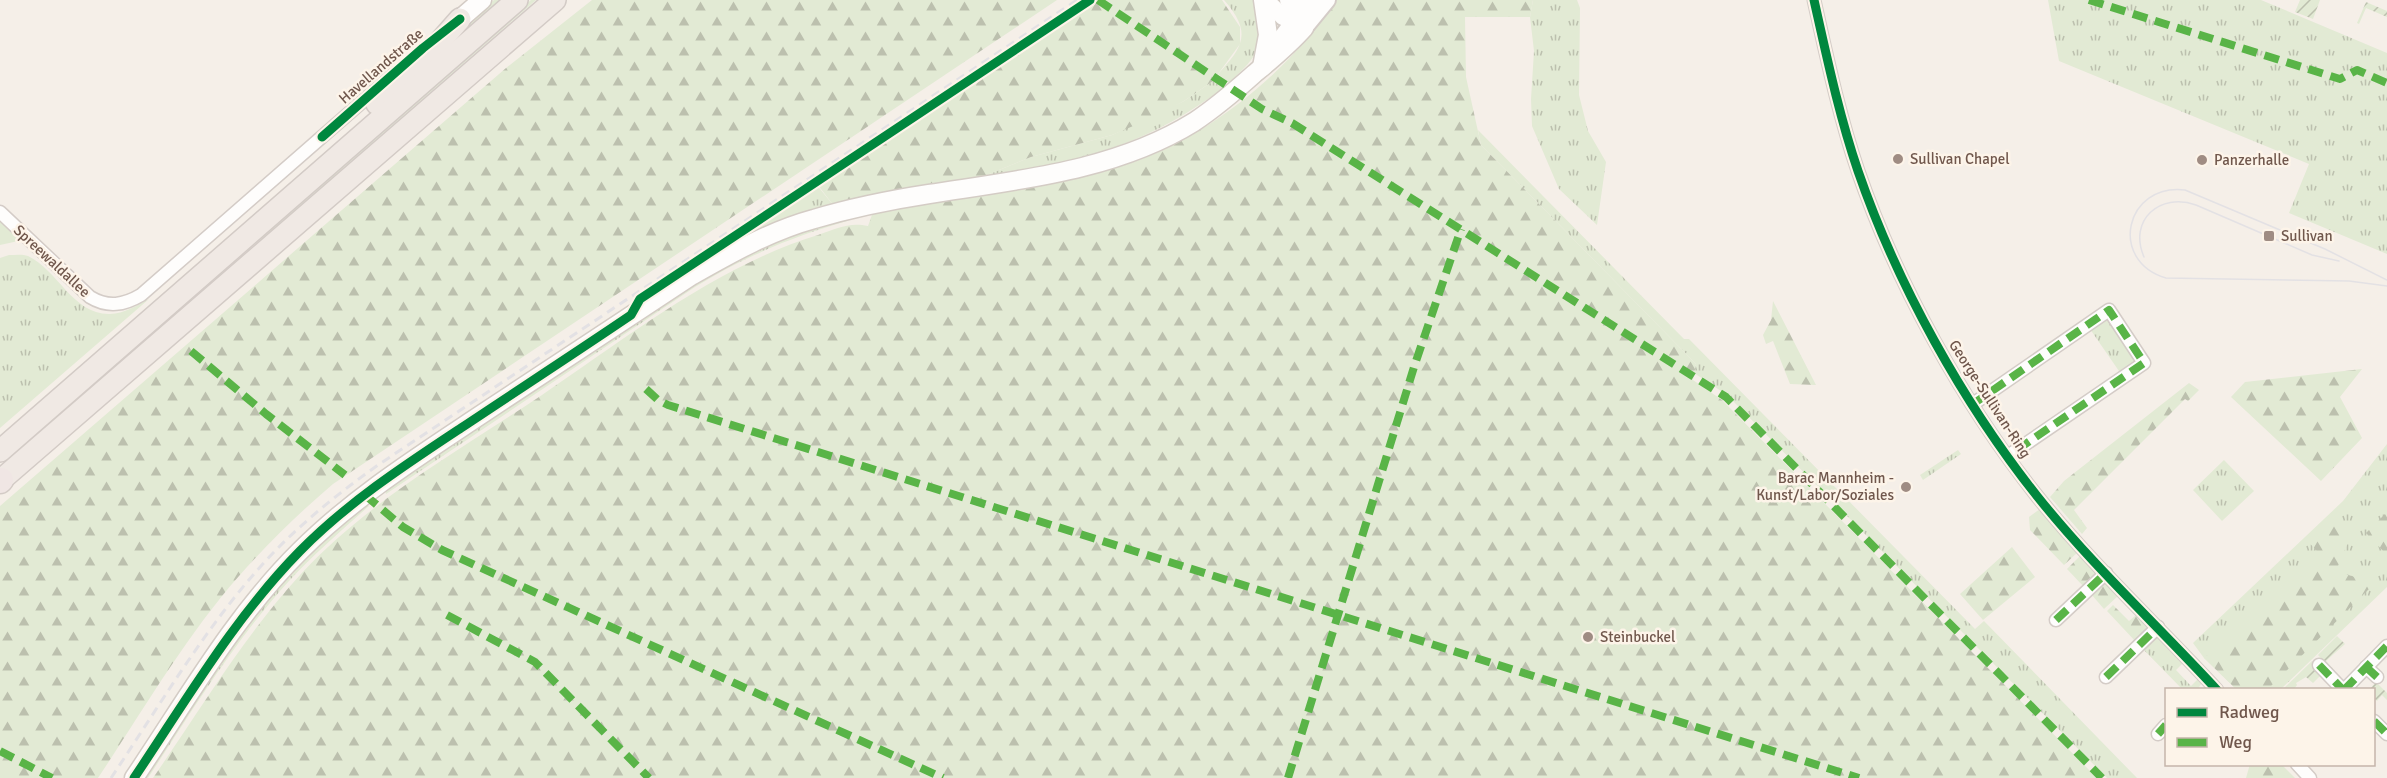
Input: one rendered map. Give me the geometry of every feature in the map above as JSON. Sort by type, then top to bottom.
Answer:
[{"type":"highway","points":[[0,451],[517,0]]},
{"type":"highway","points":[[1,481],[555,0]]},
{"type":"highway","points":[[338,156],[359,122],[460,19]]},
{"type":"main road","name":"Havellandstraße","points":[[460,19],[482,0]]},
{"type":"main road","points":[[1264,62],[1268,35],[1265,0]]},
{"type":"main road","points":[[134,778],[236,629],[284,568],[330,523],[425,452],[691,276],[735,251],[811,219],[915,196],[1051,174],[1106,160],[1152,143],[1194,122],[1235,90],[1264,62],[1278,56],[1296,16]]},
{"type":"street","points":[[1265,0],[1283,17],[1296,16],[1327,0]]},
{"type":"street","points":[[1296,16],[1310,0]]},
{"type":"street","name":"George-Sullivan-Ring","points":[[1814,0],[1834,92],[1869,200],[1892,255],[1939,351],[2008,456],[2061,525],[2158,627],[2210,687]]},
{"type":"street","name":"Havellandstraße","points":[[108,304],[131,301],[141,295],[423,48],[460,19]]},
{"type":"street","name":"Spreewaldallee","points":[[0,212],[90,297],[108,304]]},
{"type":"street","points":[[1973,404],[2109,310],[2144,363],[2008,456]]},
{"type":"street","points":[[2056,620],[2106,573]]},
{"type":"street","points":[[2106,677],[2158,627]]},
{"type":"street","points":[[2345,688],[2386,650]]},
{"type":"street","points":[[2319,665],[2341,688]]},
{"type":"street","points":[[2366,667],[2377,677]]},
{"type":"street","points":[[2375,722],[2387,734]]},
{"type":"street","points":[[2298,766],[2310,778]]},
{"type":"green space","points":[[494,0],[502,0],[436,58],[451,37]]},
{"type":"green space","points":[[531,0],[536,0],[261,240],[259,237]]},
{"type":"green space","points":[[592,0],[1057,0],[333,484],[273,540],[220,599],[165,675],[98,778],[0,778],[0,506],[506,68]]},
{"type":"green space","points":[[1085,0],[1222,0],[1240,27],[1240,44],[1213,81],[1184,101],[1152,118],[1112,135],[1031,157],[977,179],[834,206],[814,180]]},
{"type":"green space","points":[[1224,0],[1253,0],[1261,26],[1259,47],[1254,56],[1229,83],[1218,74],[1239,47],[1241,30],[1239,21]]},
{"type":"green space","points":[[1336,0],[1533,0],[1530,17],[1465,17],[1466,77],[1481,145],[1696,364],[1693,380],[1722,400],[2097,778],[153,778],[260,623],[300,575],[327,548],[355,523],[416,478],[675,304],[744,265],[781,248],[843,227],[868,226],[873,212],[1066,180],[1128,164],[1158,152],[1217,119],[1272,76],[1296,52]]},
{"type":"green space","points":[[1533,0],[1577,0],[1580,8],[1579,95],[1588,131],[1606,162],[1597,225],[1559,189],[1532,126],[1534,51],[1530,17]]},
{"type":"green space","points":[[2048,0],[2261,0],[2387,53],[2387,254],[2289,213],[2309,164],[2059,61]]},
{"type":"green space","points":[[2300,0],[2320,0],[2313,19],[2295,12]]},
{"type":"green space","points":[[2366,2],[2387,11],[2387,17],[2366,8],[2359,24],[2357,23]]},
{"type":"green space","points":[[1213,81],[1223,88],[1164,126],[1136,139],[1076,159],[977,179],[1031,157],[1112,135],[1184,101]]},
{"type":"green space","points":[[1478,130],[1684,339],[1689,339],[1975,629],[1984,621],[2137,778],[2107,778],[1727,395],[1694,373],[1696,364],[1481,145]]},
{"type":"green space","points":[[816,184],[834,206],[641,301]]},
{"type":"green space","points":[[0,218],[23,240],[0,245]]},
{"type":"green space","points":[[846,218],[847,221],[787,241],[750,257],[695,287],[386,494],[385,488],[550,377],[562,373],[571,363],[692,283],[784,236]]},
{"type":"green space","points":[[9,255],[26,255],[39,263],[76,300],[97,312],[110,314],[120,312],[149,299],[0,428],[0,258]]},
{"type":"green space","points":[[1773,301],[1816,385],[1790,384],[1773,341],[1766,344],[1763,335],[1771,320]]},
{"type":"green space","points":[[2104,319],[2109,320],[2135,360],[2134,364],[2121,374],[2090,329]]},
{"type":"green space","points":[[2362,369],[2340,397],[2362,438],[2321,481],[2231,397],[2245,382]]},
{"type":"green space","points":[[2189,383],[2199,390],[2188,401],[2185,399],[2074,510],[2087,528],[2082,534],[2050,497],[2064,481]]},
{"type":"green space","points":[[2387,444],[2387,587],[2282,688],[2235,688],[2204,658],[2193,643],[2343,501]]},
{"type":"green space","points":[[1958,450],[1961,454],[1923,480],[1920,475]]},
{"type":"green space","points":[[2224,460],[2254,491],[2222,521],[2193,490]]},
{"type":"green space","points":[[364,504],[369,506],[308,561],[250,627],[148,778],[142,778],[210,676],[264,602],[303,559]]},
{"type":"green space","points":[[2040,509],[2078,552],[2064,565],[2030,530],[2029,517]]},
{"type":"green space","points":[[2387,512],[2387,555],[2366,533]]},
{"type":"green space","points":[[2328,517],[2349,540],[2336,571],[2367,581],[2369,589],[2269,688],[2235,688],[2204,658],[2323,558],[2305,538]]},
{"type":"green space","points":[[2012,547],[2035,577],[1983,620],[1960,594]]},
{"type":"green space","points":[[2081,555],[2096,571],[2096,575],[2084,587],[2067,569]]},
{"type":"green space","points":[[2102,583],[2107,583],[2119,595],[2104,609],[2091,594]]},
{"type":"green space","points":[[2113,605],[2129,621],[2136,615],[2150,629],[2136,642],[2107,611]]},
{"type":"green space","points":[[2337,636],[2345,644],[2326,661],[2334,672],[2318,655]]},
{"type":"green space","points":[[2157,637],[2183,663],[2176,670],[2191,686],[2199,678],[2201,684],[2199,688],[2181,688],[2142,648]]},
{"type":"green space","points":[[2312,661],[2323,673],[2313,683],[2306,677],[2296,683],[2295,688],[2284,688]]},
{"type":"green space","points":[[2376,682],[2387,693],[2387,700],[2382,695],[2377,701],[2375,688],[2371,688]]},
{"type":"green space","points":[[2249,766],[2283,766],[2295,778],[2246,778]]},
{"type":"tram line","points":[[2387,280],[2325,249],[2185,190],[2165,191],[2149,198],[2137,210],[2131,225],[2131,241],[2136,256],[2148,269],[2166,278],[2349,281],[2387,286]]},
{"type":"tram line","points":[[2144,257],[2140,244],[2140,231],[2150,212],[2170,202],[2183,202],[2196,205],[2312,255],[2339,261]]},
{"type":"railway","points":[[111,778],[183,669],[240,590],[288,538],[332,500],[378,465],[1077,0]]},
{"type":"marked path","points":[[1098,0],[1262,109],[1292,123],[1726,397],[2102,778]]},
{"type":"marked path","points":[[2089,0],[2340,79],[2357,70],[2387,83]]},
{"type":"marked path","points":[[1288,778],[1414,367],[1461,229]]},
{"type":"marked path","points":[[1973,404],[2109,310],[2144,363],[2008,456]]},
{"type":"marked path","points":[[191,351],[266,414],[345,475]]},
{"type":"marked path","points":[[646,389],[658,400],[668,405],[1859,778]]},
{"type":"marked path","points":[[365,495],[403,527],[442,550],[943,778]]},
{"type":"marked path","points":[[2056,620],[2106,573]]},
{"type":"marked path","points":[[447,615],[535,662],[649,778]]},
{"type":"marked path","points":[[2106,677],[2158,627]]},
{"type":"marked path","points":[[2346,688],[2387,646]]},
{"type":"marked path","points":[[2319,665],[2341,688]]},
{"type":"marked path","points":[[2366,667],[2377,677]]},
{"type":"marked path","points":[[2375,722],[2387,734]]},
{"type":"marked path","points":[[2158,734],[2165,726]]},
{"type":"marked path","points":[[0,751],[52,778]]},
{"type":"cycle path","points":[[134,778],[232,632],[276,577],[318,533],[337,517],[377,485],[419,456],[631,315],[640,299],[1090,0]]},
{"type":"cycle path","points":[[1814,0],[1845,129],[1858,171],[1892,256],[1934,341],[1983,422],[2037,496],[2102,571],[2215,688]]},
{"type":"cycle path","points":[[322,137],[423,48],[460,19]]},
{"type":"place","name":"Sullivan Chapel","points":[[1898,159]]},
{"type":"place","name":"Panzerhalle","points":[[2202,160]]},
{"type":"place","name":"Sullivan","points":[[2269,236]]},
{"type":"place","name":"Barac Mannheim - Kunst/Labor/Soziales","points":[[1906,487]]},
{"type":"place","name":"Steinbuckel","points":[[1588,637]]}]
